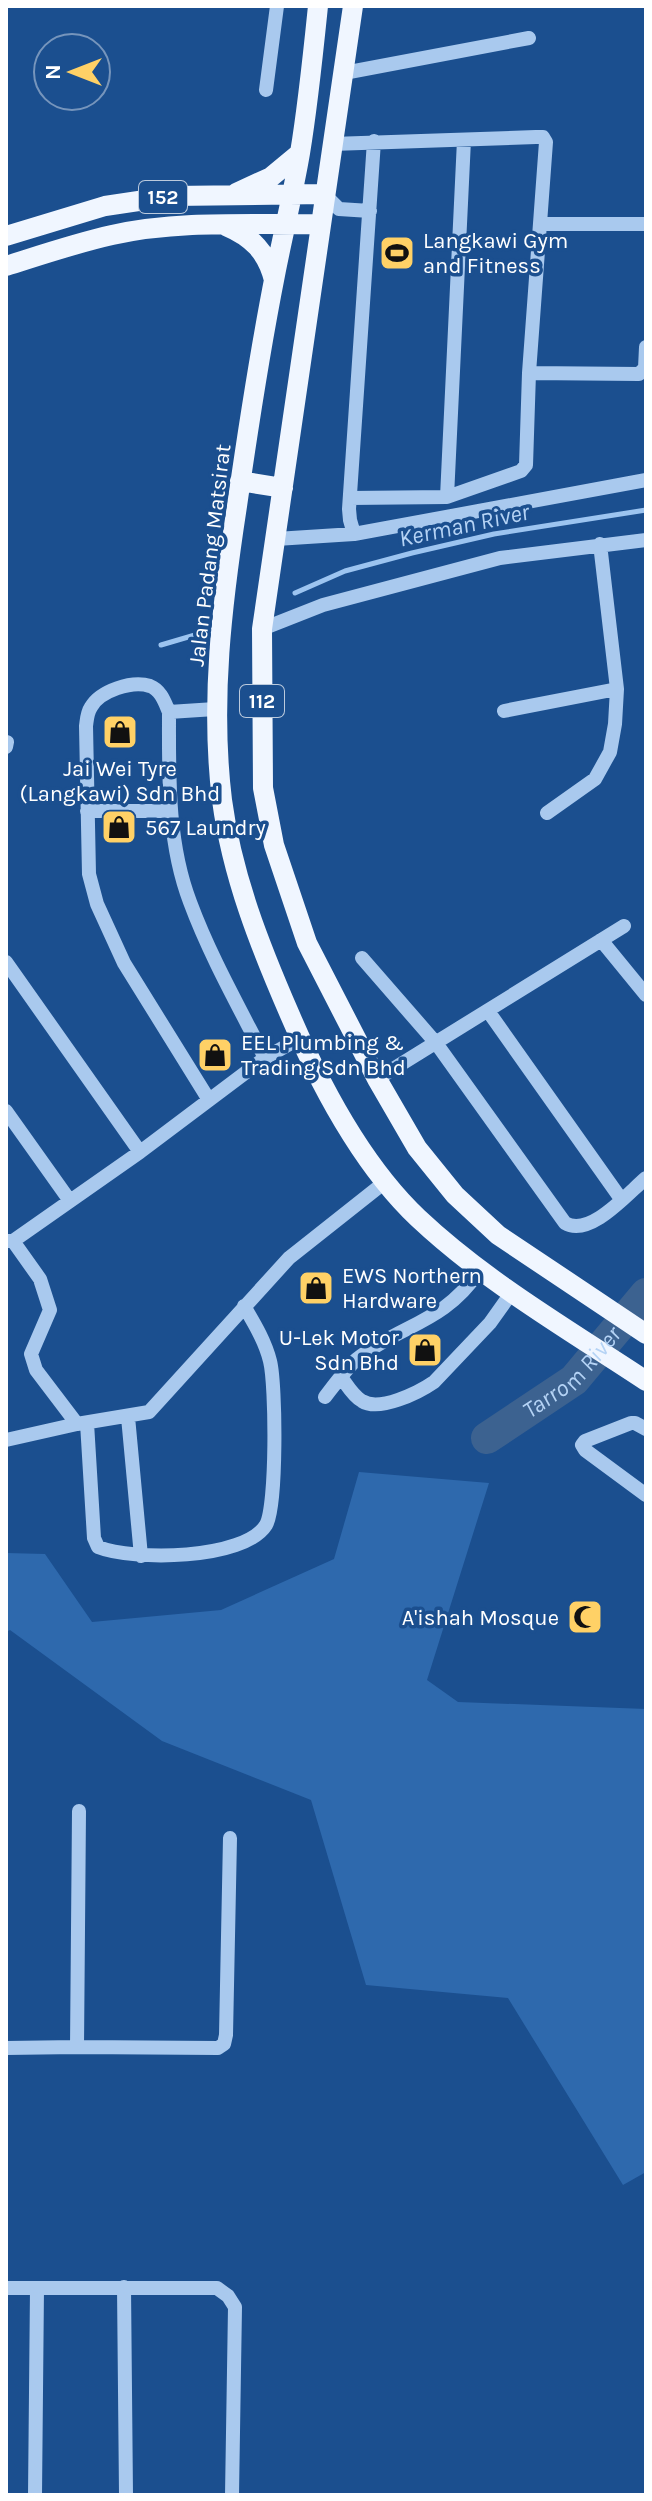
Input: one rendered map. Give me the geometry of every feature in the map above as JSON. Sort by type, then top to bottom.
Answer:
[{"type":"main road","name":"Jalan Padang Matsirat","points":[[318,6],[300,153],[274,280],[222,608],[215,709],[223,805],[234,858],[254,931],[300,1038],[350,1131],[385,1182],[419,1219],[480,1270],[646,1381]]},
{"type":"main road","name":"112","points":[[353,6],[332,144],[332,201],[321,224],[262,629],[263,788],[274,845],[307,943],[377,1079],[417,1148],[455,1195],[498,1235],[646,1334]]},
{"type":"main road","points":[[225,197],[271,177],[300,153]]},
{"type":"main road","name":"152","points":[[6,236],[105,206],[172,196],[291,195],[332,201]]},
{"type":"main road","points":[[221,224],[255,242],[267,257],[274,280]]},
{"type":"main road","name":"152","points":[[6,266],[114,234],[221,224],[321,224]]},
{"type":"main road","points":[[240,481],[283,488]]},
{"type":"street","points":[[266,90],[277,6]]},
{"type":"street","points":[[344,73],[529,38]]},
{"type":"street","points":[[332,144],[543,137],[546,142],[529,373],[526,465],[521,471],[447,497],[350,498]]},
{"type":"street","points":[[447,497],[464,140]]},
{"type":"street","points":[[354,534],[350,520],[350,498],[374,141]]},
{"type":"street","points":[[332,201],[370,211]]},
{"type":"street","points":[[541,224],[646,224]]},
{"type":"street","points":[[529,373],[633,376],[645,368],[646,347]]},
{"type":"street","points":[[276,539],[354,534],[646,480]]},
{"type":"street","points":[[262,629],[323,605],[485,562],[646,540]]},
{"type":"street","points":[[547,813],[595,779],[610,752],[617,689],[600,544]]},
{"type":"street","points":[[209,1100],[124,963],[106,927],[89,874],[88,710],[97,699],[115,689],[150,686],[160,693],[169,712],[171,811],[177,853],[189,900],[211,952],[265,1058]]},
{"type":"street","points":[[504,711],[617,689]]},
{"type":"street","points":[[169,712],[215,709]]},
{"type":"street","points":[[87,811],[171,811]]},
{"type":"street","points":[[377,1079],[624,926]]},
{"type":"street","points":[[601,940],[646,995]]},
{"type":"street","points":[[362,958],[436,1043],[565,1223],[581,1228],[593,1223],[646,1178]]},
{"type":"street","points":[[6,962],[140,1152]]},
{"type":"street","points":[[488,1011],[621,1199]]},
{"type":"street","points":[[244,1306],[264,1342],[271,1363],[274,1391],[272,1503],[267,1523],[257,1535],[221,1550],[141,1556],[110,1552],[98,1547],[94,1538],[82,1423],[36,1370],[31,1354],[50,1310],[40,1279],[10,1241],[140,1152],[265,1058],[300,1038]]},
{"type":"street","points":[[6,1111],[70,1201]]},
{"type":"street","points":[[6,1440],[149,1412],[289,1258],[385,1182]]},
{"type":"street","points":[[325,1397],[356,1360],[446,1308],[467,1289],[480,1270]]},
{"type":"street","points":[[341,1377],[358,1398],[370,1404],[404,1398],[424,1389],[490,1323],[512,1292]]},
{"type":"street","points":[[128,1417],[141,1556]]},
{"type":"street","points":[[646,1429],[631,1423],[585,1441],[582,1445],[646,1495]]},
{"type":"street","points":[[77,2047],[79,1811]]},
{"type":"street","points":[[6,2048],[218,2048],[224,2044],[230,1838]]},
{"type":"street","points":[[124,2287],[126,2495]]},
{"type":"street","points":[[6,2288],[217,2288],[228,2296],[235,2307],[232,2495]]},
{"type":"street","points":[[35,2495],[37,2288]]},
{"type":"shaded area","points":[[359,1472],[489,1483],[427,1680],[458,1702],[646,1709],[646,2172],[623,2185],[508,1998],[366,1985],[311,1800],[162,1741],[10,1630],[6,1632],[6,1553],[45,1554],[92,1622],[221,1610],[334,1559]]},
{"type":"waterway","name":"Kerman River","points":[[295,593],[345,571],[412,553],[494,534],[646,510]]},
{"type":"waterway","points":[[161,645],[212,630]]},
{"type":"waterway","name":"Tarrom River","points":[[487,1438],[574,1380],[646,1294]]},
{"type":"place","name":"Langkawi Gym and Fitness","points":[[397,253]]},
{"type":"place","name":"Jai Wei Tyre (Langkawi) Sdn Bhd","points":[[120,732]]},
{"type":"place","name":"567 Laundry","points":[[119,827]]},
{"type":"place","name":"EEL Plumbing & Trading Sdn Bhd","points":[[215,1055]]},
{"type":"place","name":"EWS Northern Hardware","points":[[316,1288]]},
{"type":"place","name":"U-Lek Motor Sdn Bhd","points":[[425,1350]]},
{"type":"place","name":"A'ishah Mosque","points":[[585,1617]]}]
